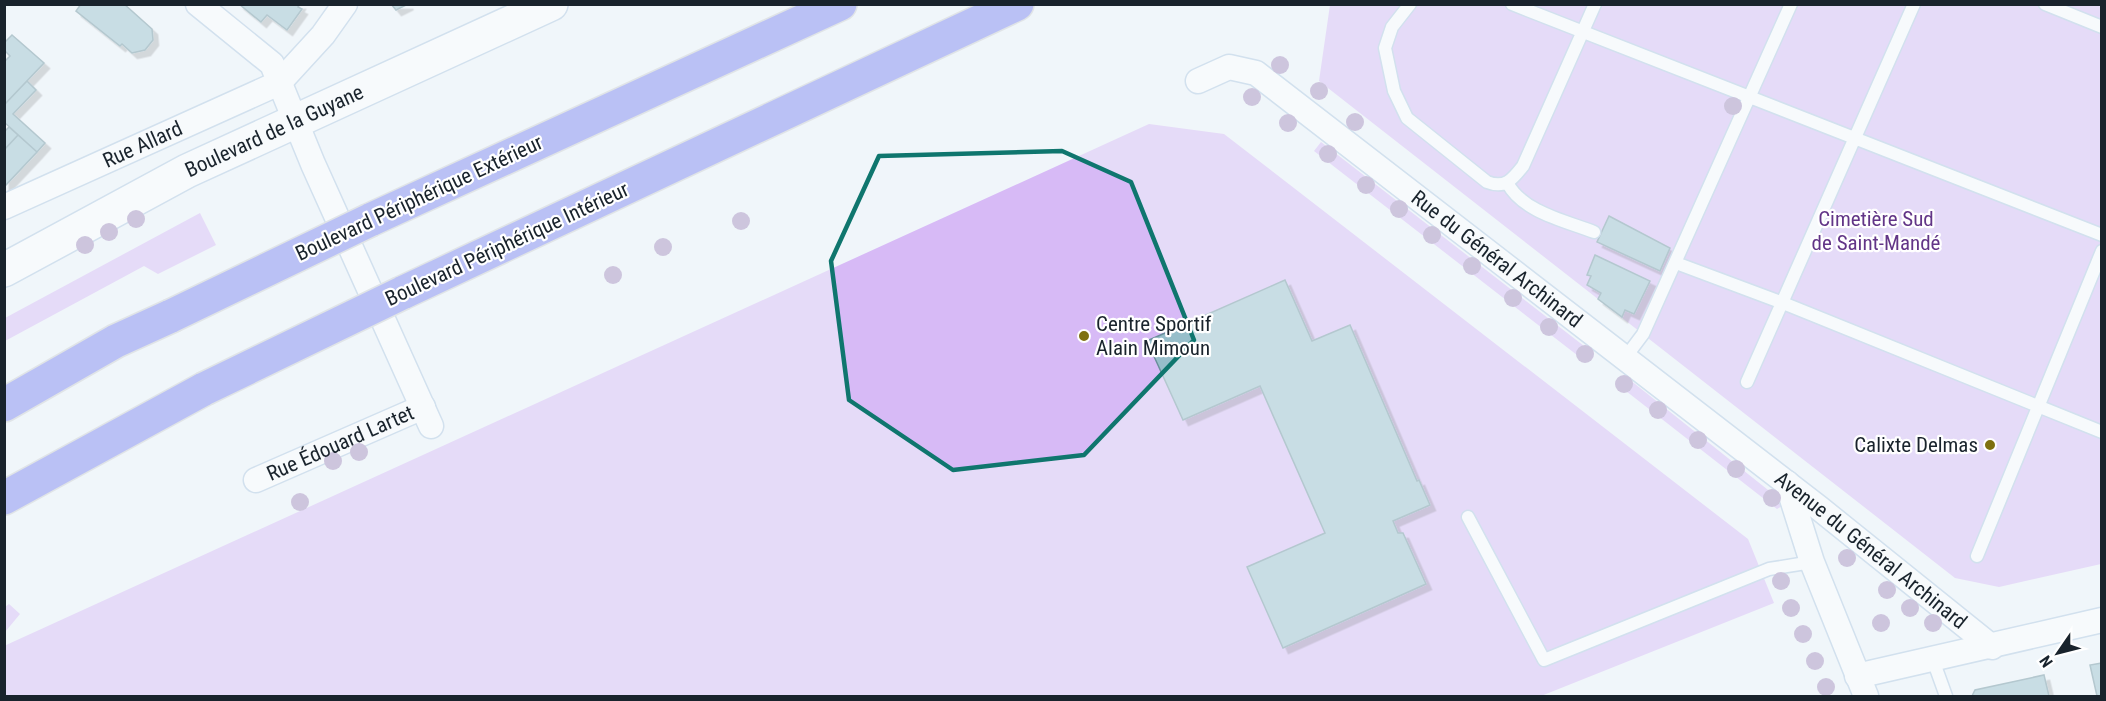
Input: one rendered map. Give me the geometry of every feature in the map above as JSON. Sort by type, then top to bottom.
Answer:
[{"type":"highway","name":"Boulevard Périphérique Extérieur","points":[[4,405],[116,341],[370,220],[840,4]]},
{"type":"highway","name":"Boulevard Périphérique Intérieur","points":[[4,498],[204,389],[402,293],[1017,4]]},
{"type":"street","name":"Rue Édouard Lartet","points":[[198,4],[272,64],[295,122],[427,416],[256,480]]},
{"type":"street","points":[[279,83],[323,35],[345,4]]},
{"type":"street","name":"Boulevard de la Guyane","points":[[4,270],[188,171],[551,4]]},
{"type":"street","name":"Rue du Général Archinard","points":[[1198,81],[1229,67],[1256,73],[1787,483]]},
{"type":"street","name":"Rue Allard","points":[[4,207],[279,83]]},
{"type":"street","name":"Avenue du Général Archinard","points":[[1787,483],[1812,562],[1861,686]]},
{"type":"street","name":"Avenue du Général Archinard","points":[[1787,483],[1992,647]]},
{"type":"street","points":[[1861,686],[1933,660],[2102,620]]},
{"type":"lane","points":[[1410,4],[1392,27],[1385,48],[1394,91],[1407,118],[1487,182],[1494,185],[1508,184],[1523,166],[1595,4]]},
{"type":"lane","points":[[1512,4],[2102,235]]},
{"type":"lane","points":[[1625,358],[1643,334],[1791,4]]},
{"type":"lane","points":[[1747,382],[1914,4]]},
{"type":"lane","points":[[2045,4],[2102,27]]},
{"type":"lane","points":[[1508,184],[1522,201],[1534,208],[1594,232]]},
{"type":"lane","points":[[1977,556],[2102,251]]},
{"type":"lane","points":[[1676,263],[1783,303],[2102,432]]},
{"type":"lane","points":[[1468,517],[1544,660],[1768,569],[1812,562]]},
{"type":"lane","points":[[1933,660],[1946,696]]},
{"type":"highlighted area","points":[[1062,151],[1131,182],[1194,340],[1084,455],[953,470],[849,400],[831,261],[879,156]]},
{"type":"green space","name":"Cimetière Sud de Saint-Mandé","points":[[1330,5],[2101,5],[2101,564],[1999,587],[1955,578],[1319,81]]},
{"type":"green space","name":"Centre Sportif Alain Mimoun","points":[[1149,124],[1224,134],[1748,539],[1774,603],[1541,696],[5,696],[4,646]]},
{"type":"green space","points":[[1321,142],[1593,353],[1586,362],[1314,151]]},
{"type":"green space","points":[[200,213],[216,245],[158,274],[144,266],[5,341],[5,318]]},
{"type":"green space","points":[[1625,376],[1782,501],[1782,506],[1777,509],[1617,384],[1618,378]]},
{"type":"green space","points":[[9,604],[20,614],[5,632],[5,607]]},
{"type":"building","points":[[81,4],[124,4],[152,29],[153,40],[145,50],[132,53],[76,11]]},
{"type":"building","points":[[239,4],[300,4],[298,7],[302,9],[287,30],[267,15],[261,22]]},
{"type":"building","points":[[391,4],[408,4],[396,10]]},
{"type":"building","points":[[12,35],[44,63],[4,105],[4,62],[10,56],[4,50],[4,43]]},
{"type":"building","points":[[27,81],[36,90],[13,114],[45,143],[37,152],[4,122],[4,105]]},
{"type":"building","points":[[9,127],[18,135],[4,150],[4,132]]},
{"type":"building","points":[[18,135],[37,152],[4,187],[4,150]]},
{"type":"building","points":[[1609,216],[1670,248],[1660,271],[1597,242]]},
{"type":"building","points":[[1595,255],[1650,281],[1634,314],[1625,310],[1622,317],[1598,299],[1601,293],[1587,285],[1591,276],[1587,275]]},
{"type":"building","points":[[1285,280],[1312,341],[1350,325],[1417,481],[1419,480],[1430,505],[1393,521],[1398,533],[1403,533],[1426,584],[1283,648],[1247,567],[1325,533],[1260,386],[1183,420],[1147,341]]},
{"type":"building","points":[[2102,663],[2102,696],[2097,696],[2090,665]]},
{"type":"building","points":[[2044,675],[2049,696],[1972,696],[1975,690]]},
{"type":"place","name":"Centre Sportif Alain Mimoun","points":[[1084,336]]},
{"type":"place","name":"Calixte Delmas","points":[[1990,445]]}]
